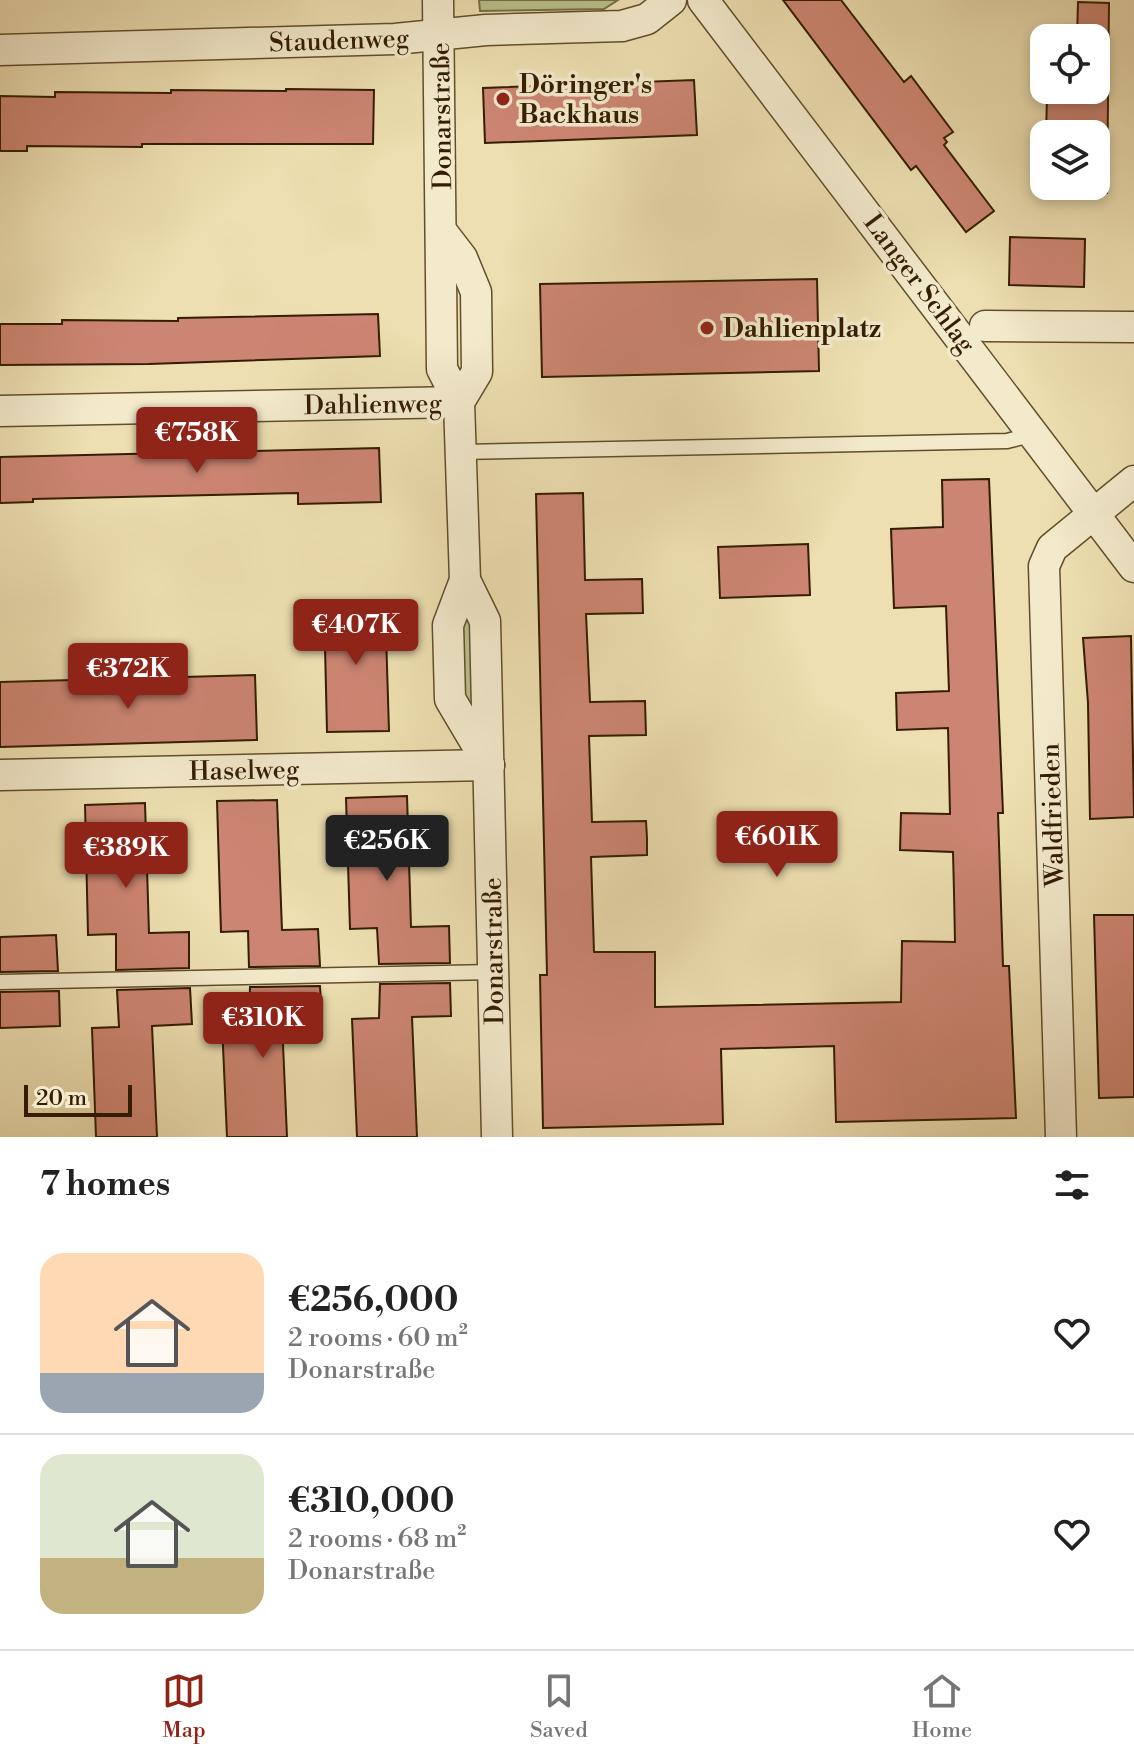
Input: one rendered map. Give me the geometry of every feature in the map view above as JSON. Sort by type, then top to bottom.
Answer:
[{"type":"street","name":"Donarstraße","points":[[438,0],[442,232],[462,258],[476,292],[477,372],[459,402],[465,580],[448,625],[450,699],[489,765],[497,1137]]},
{"type":"street","name":"Staudenweg","points":[[0,50],[395,39],[486,30],[622,26],[647,19],[671,0]]},
{"type":"street","name":"Langer Schlag","points":[[703,0],[975,334],[1035,434],[1134,567]]},
{"type":"street","points":[[975,334],[1134,327]]},
{"type":"street","name":"Dahlienweg","points":[[0,411],[459,402]]},
{"type":"street","name":"Waldfrieden","points":[[1061,1137],[1044,566],[1052,548],[1134,481]]},
{"type":"street","name":"Haselweg","points":[[0,775],[489,765]]},
{"type":"lane","points":[[461,452],[1007,441],[1035,434]]},
{"type":"lane","points":[[0,982],[494,972]]},
{"type":"green space","points":[[479,0],[618,0],[604,9],[480,11]]},
{"type":"green space","points":[[465,618],[476,627],[478,697],[466,706],[454,627]]},
{"type":"building","points":[[783,0],[841,0],[904,82],[911,76],[953,132],[944,138],[947,142],[944,145],[994,211],[966,232],[916,166],[911,170]]},
{"type":"building","points":[[1078,2],[1109,3],[1109,24],[1077,24]]},
{"type":"building","points":[[694,80],[697,135],[485,143],[483,88]]},
{"type":"building","points":[[171,90],[374,90],[373,144],[27,146],[27,151],[0,151],[0,96],[55,97],[55,92],[171,93]]},
{"type":"building","points":[[1047,104],[1108,104],[1108,120],[1046,120]]},
{"type":"building","points":[[1010,237],[1085,239],[1084,287],[1009,285]]},
{"type":"building","points":[[817,279],[819,371],[542,377],[540,284]]},
{"type":"building","points":[[378,314],[380,356],[149,364],[0,365],[0,324]]},
{"type":"building","points":[[379,448],[381,502],[298,504],[298,493],[33,499],[33,502],[0,503],[0,457]]},
{"type":"building","points":[[989,479],[1003,813],[998,813],[1003,966],[1009,966],[1016,1118],[836,1122],[834,1046],[721,1049],[723,1124],[543,1128],[540,975],[547,975],[536,494],[583,493],[585,580],[642,579],[643,613],[586,614],[590,702],[645,701],[646,735],[589,736],[592,822],[646,821],[647,838],[647,855],[591,857],[594,952],[655,952],[655,1007],[901,1002],[902,941],[955,942],[954,892],[953,852],[900,850],[901,813],[950,814],[948,728],[897,730],[896,693],[949,691],[946,606],[894,608],[891,529],[943,527],[942,480]]},
{"type":"building","points":[[808,544],[810,595],[720,598],[718,547]]},
{"type":"building","points":[[385,601],[389,731],[327,732],[324,603]]},
{"type":"building","points":[[1131,636],[1134,817],[1090,819],[1088,703],[1083,638]]},
{"type":"building","points":[[255,675],[257,740],[0,747],[0,682]]},
{"type":"building","points":[[407,796],[411,927],[449,926],[450,963],[379,964],[377,928],[350,929],[346,798]]},
{"type":"building","points":[[277,800],[282,930],[318,929],[320,966],[249,967],[248,931],[221,932],[217,801]]},
{"type":"building","points":[[145,803],[149,933],[189,932],[189,968],[116,970],[116,934],[88,935],[85,805]]},
{"type":"building","points":[[1094,915],[1134,915],[1134,1097],[1099,1098]]},
{"type":"building","points":[[56,935],[58,971],[0,972],[0,937]]},
{"type":"building","points":[[450,983],[451,1016],[412,1017],[417,1137],[357,1137],[352,1019],[379,1018],[380,984]]},
{"type":"building","points":[[320,986],[322,1020],[282,1021],[287,1137],[227,1137],[222,1024],[249,1022],[250,987]]},
{"type":"building","points":[[190,988],[192,1024],[152,1026],[157,1137],[96,1137],[92,1028],[119,1027],[117,990]]},
{"type":"building","points":[[59,991],[60,1026],[0,1028],[0,992]]},
{"type":"place","name":"Döringer's Backhaus","points":[[503,99]]},
{"type":"place","name":"Dahlienplatz","points":[[707,328]]}]
